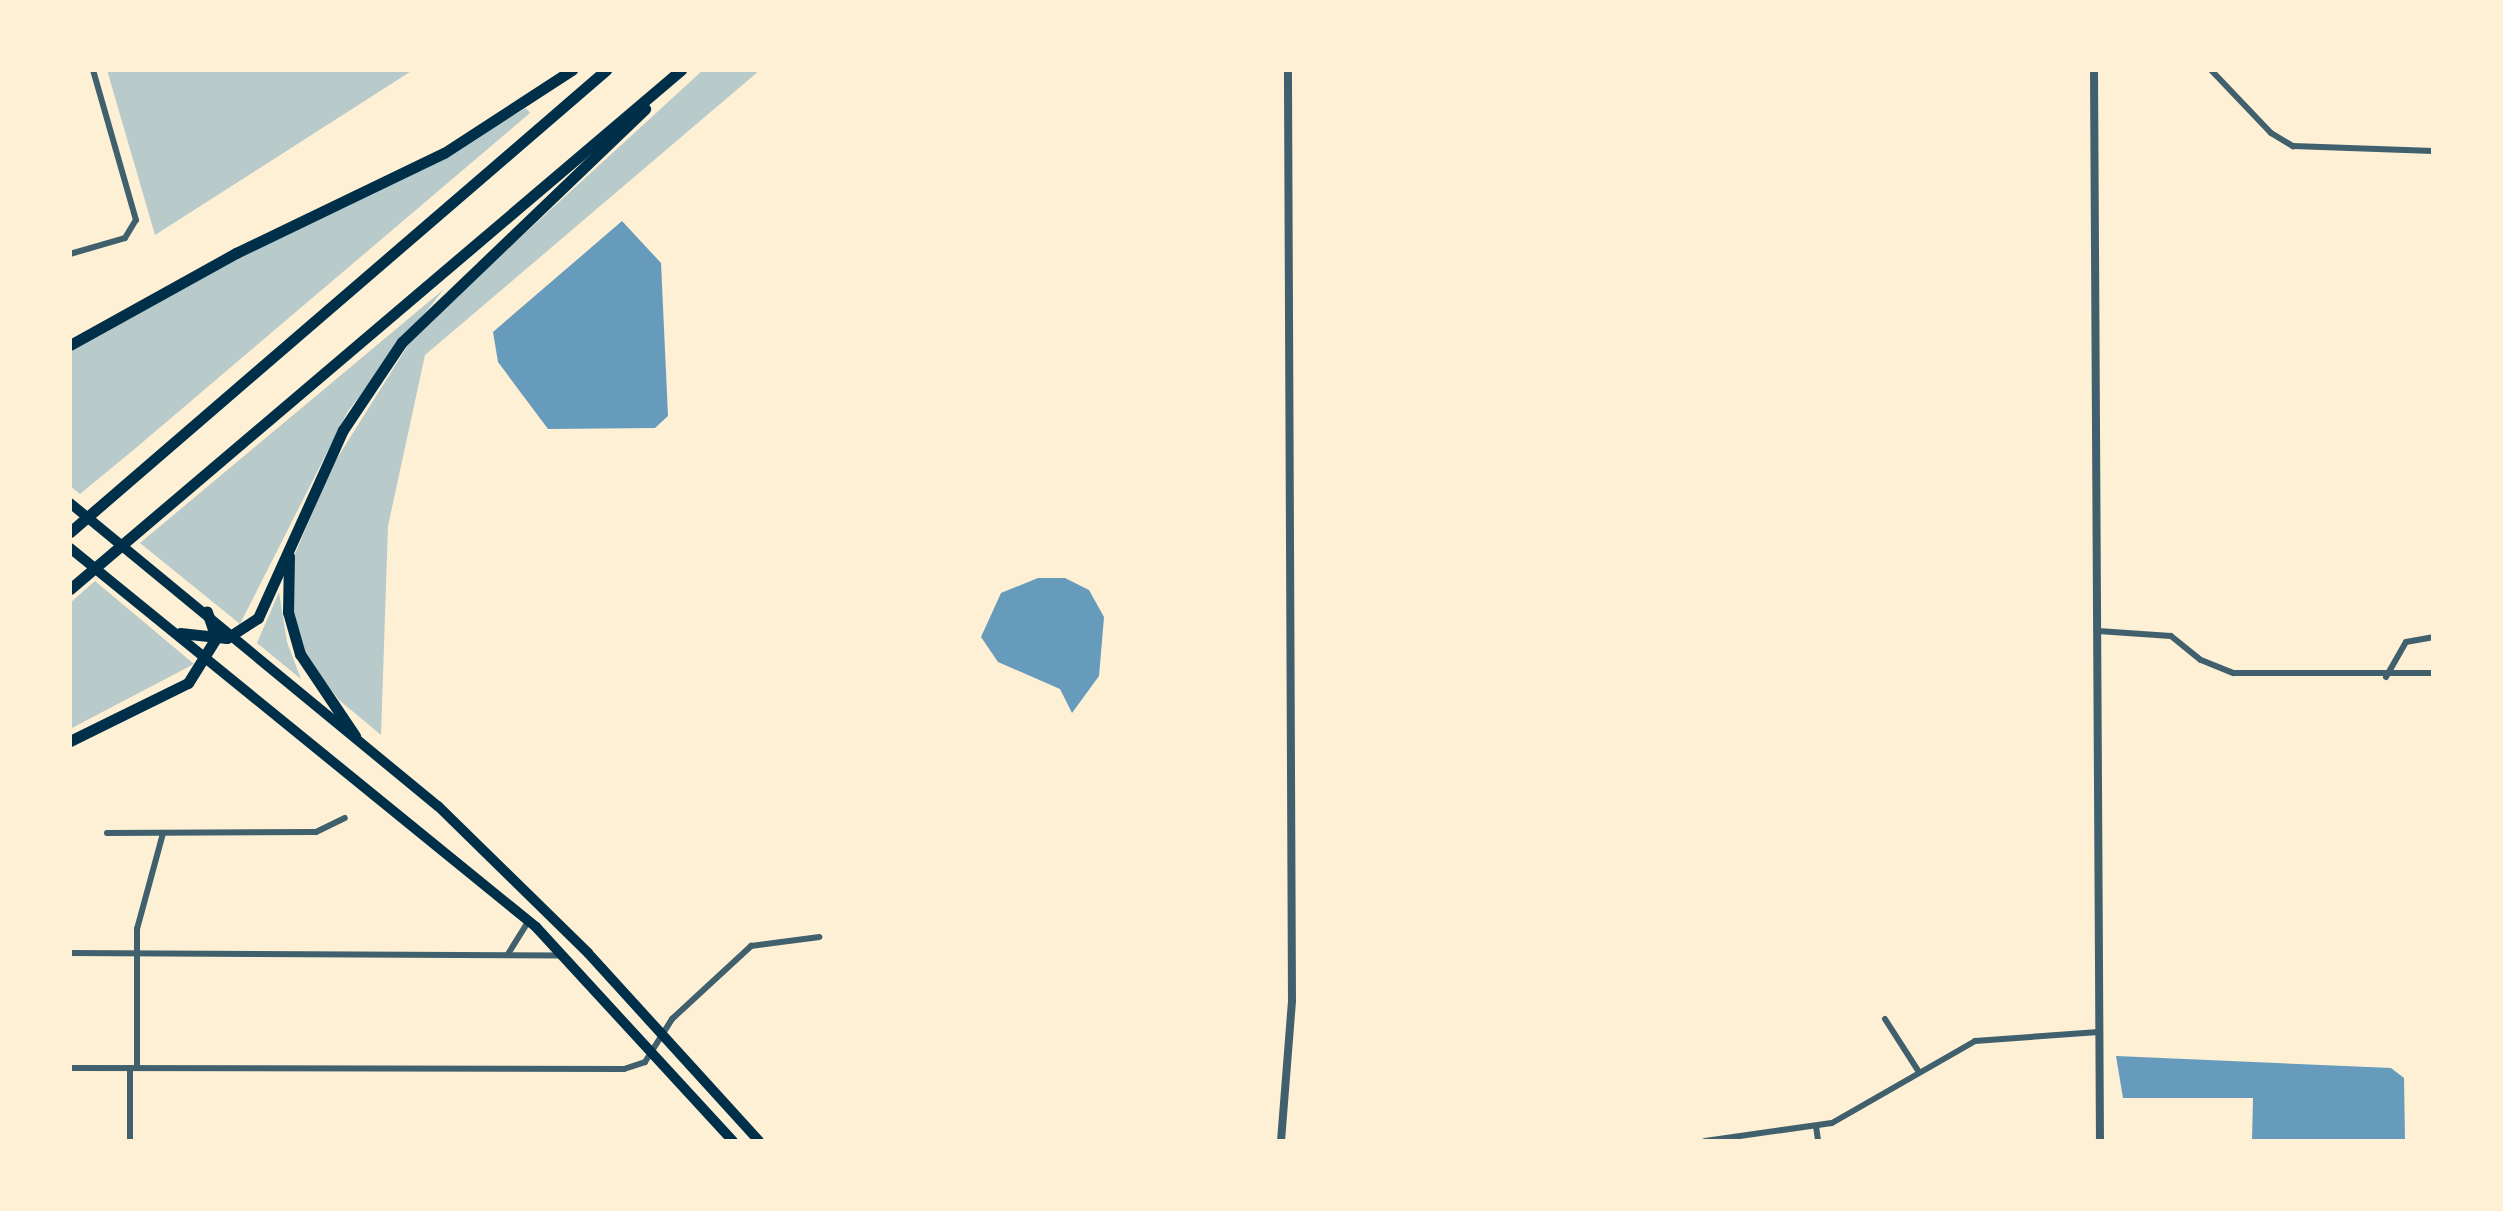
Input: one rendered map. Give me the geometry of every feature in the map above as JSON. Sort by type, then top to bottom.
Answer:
[{"type":"highway","points":[[70,345],[236,253],[444,153],[572,70]]},
{"type":"highway","points":[[70,532],[606,70]]},
{"type":"highway","points":[[180,633],[216,638],[236,635],[258,618],[343,430],[402,342],[684,70]]},
{"type":"highway","points":[[70,589],[684,70]]},
{"type":"highway","points":[[292,539],[286,581],[292,630],[316,683],[355,736]]},
{"type":"highway","points":[[70,741],[188,683],[208,658],[216,638],[207,612]]},
{"type":"main road","points":[[70,503],[236,635],[355,736],[549,913],[759,1141]]},
{"type":"main road","points":[[70,548],[180,633],[529,920],[733,1141]]},
{"type":"street","points":[[70,254],[125,238],[136,220],[93,70]]},
{"type":"street","points":[[1281,1141],[1292,1001],[1288,70]]},
{"type":"street","points":[[2094,70],[2100,1141]]},
{"type":"street","points":[[2211,70],[2271,133],[2293,146],[2433,151]]},
{"type":"street","points":[[2098,631],[2171,636],[2201,660],[2234,673],[2386,677],[2433,673]]},
{"type":"street","points":[[2386,677],[2406,642],[2433,637]]},
{"type":"street","points":[[107,833],[316,832],[345,818]]},
{"type":"street","points":[[130,1141],[137,952],[163,833]]},
{"type":"street","points":[[508,954],[529,920]]},
{"type":"street","points":[[70,1068],[624,1069],[652,1052],[661,1036],[751,946],[819,937]]},
{"type":"street","points":[[70,953],[565,956]]},
{"type":"street","points":[[1885,1019],[1919,1072]]},
{"type":"street","points":[[1705,1141],[1816,1126],[1866,1109],[1919,1072],[1999,1034],[2099,1032]]},
{"type":"street","points":[[1816,1126],[1818,1141]]},
{"type":"shaded area","points":[[107,70],[413,70],[155,235]]},
{"type":"shaded area","points":[[703,70],[760,70],[425,355],[388,526],[381,735],[339,700],[302,652],[291,609],[295,554],[331,468],[415,334]]},
{"type":"shaded area","points":[[526,108],[530,113],[137,447],[80,494],[70,486],[70,352],[185,283],[433,164]]},
{"type":"shaded area","points":[[444,289],[348,411],[240,624],[140,543]]},
{"type":"shaded area","points":[[95,581],[194,664],[70,729],[70,603]]},
{"type":"shaded area","points":[[279,592],[287,642],[301,679],[257,643]]},
{"type":"water","points":[[622,221],[661,263],[668,416],[655,428],[548,429],[498,362],[493,332]]},
{"type":"water","points":[[1038,578],[1065,578],[1089,590],[1104,617],[1099,676],[1072,713],[1060,689],[998,662],[981,637],[1001,593]]},
{"type":"water","points":[[2116,1056],[2391,1068],[2404,1078],[2405,1141],[2252,1141],[2253,1098],[2123,1098]]}]
